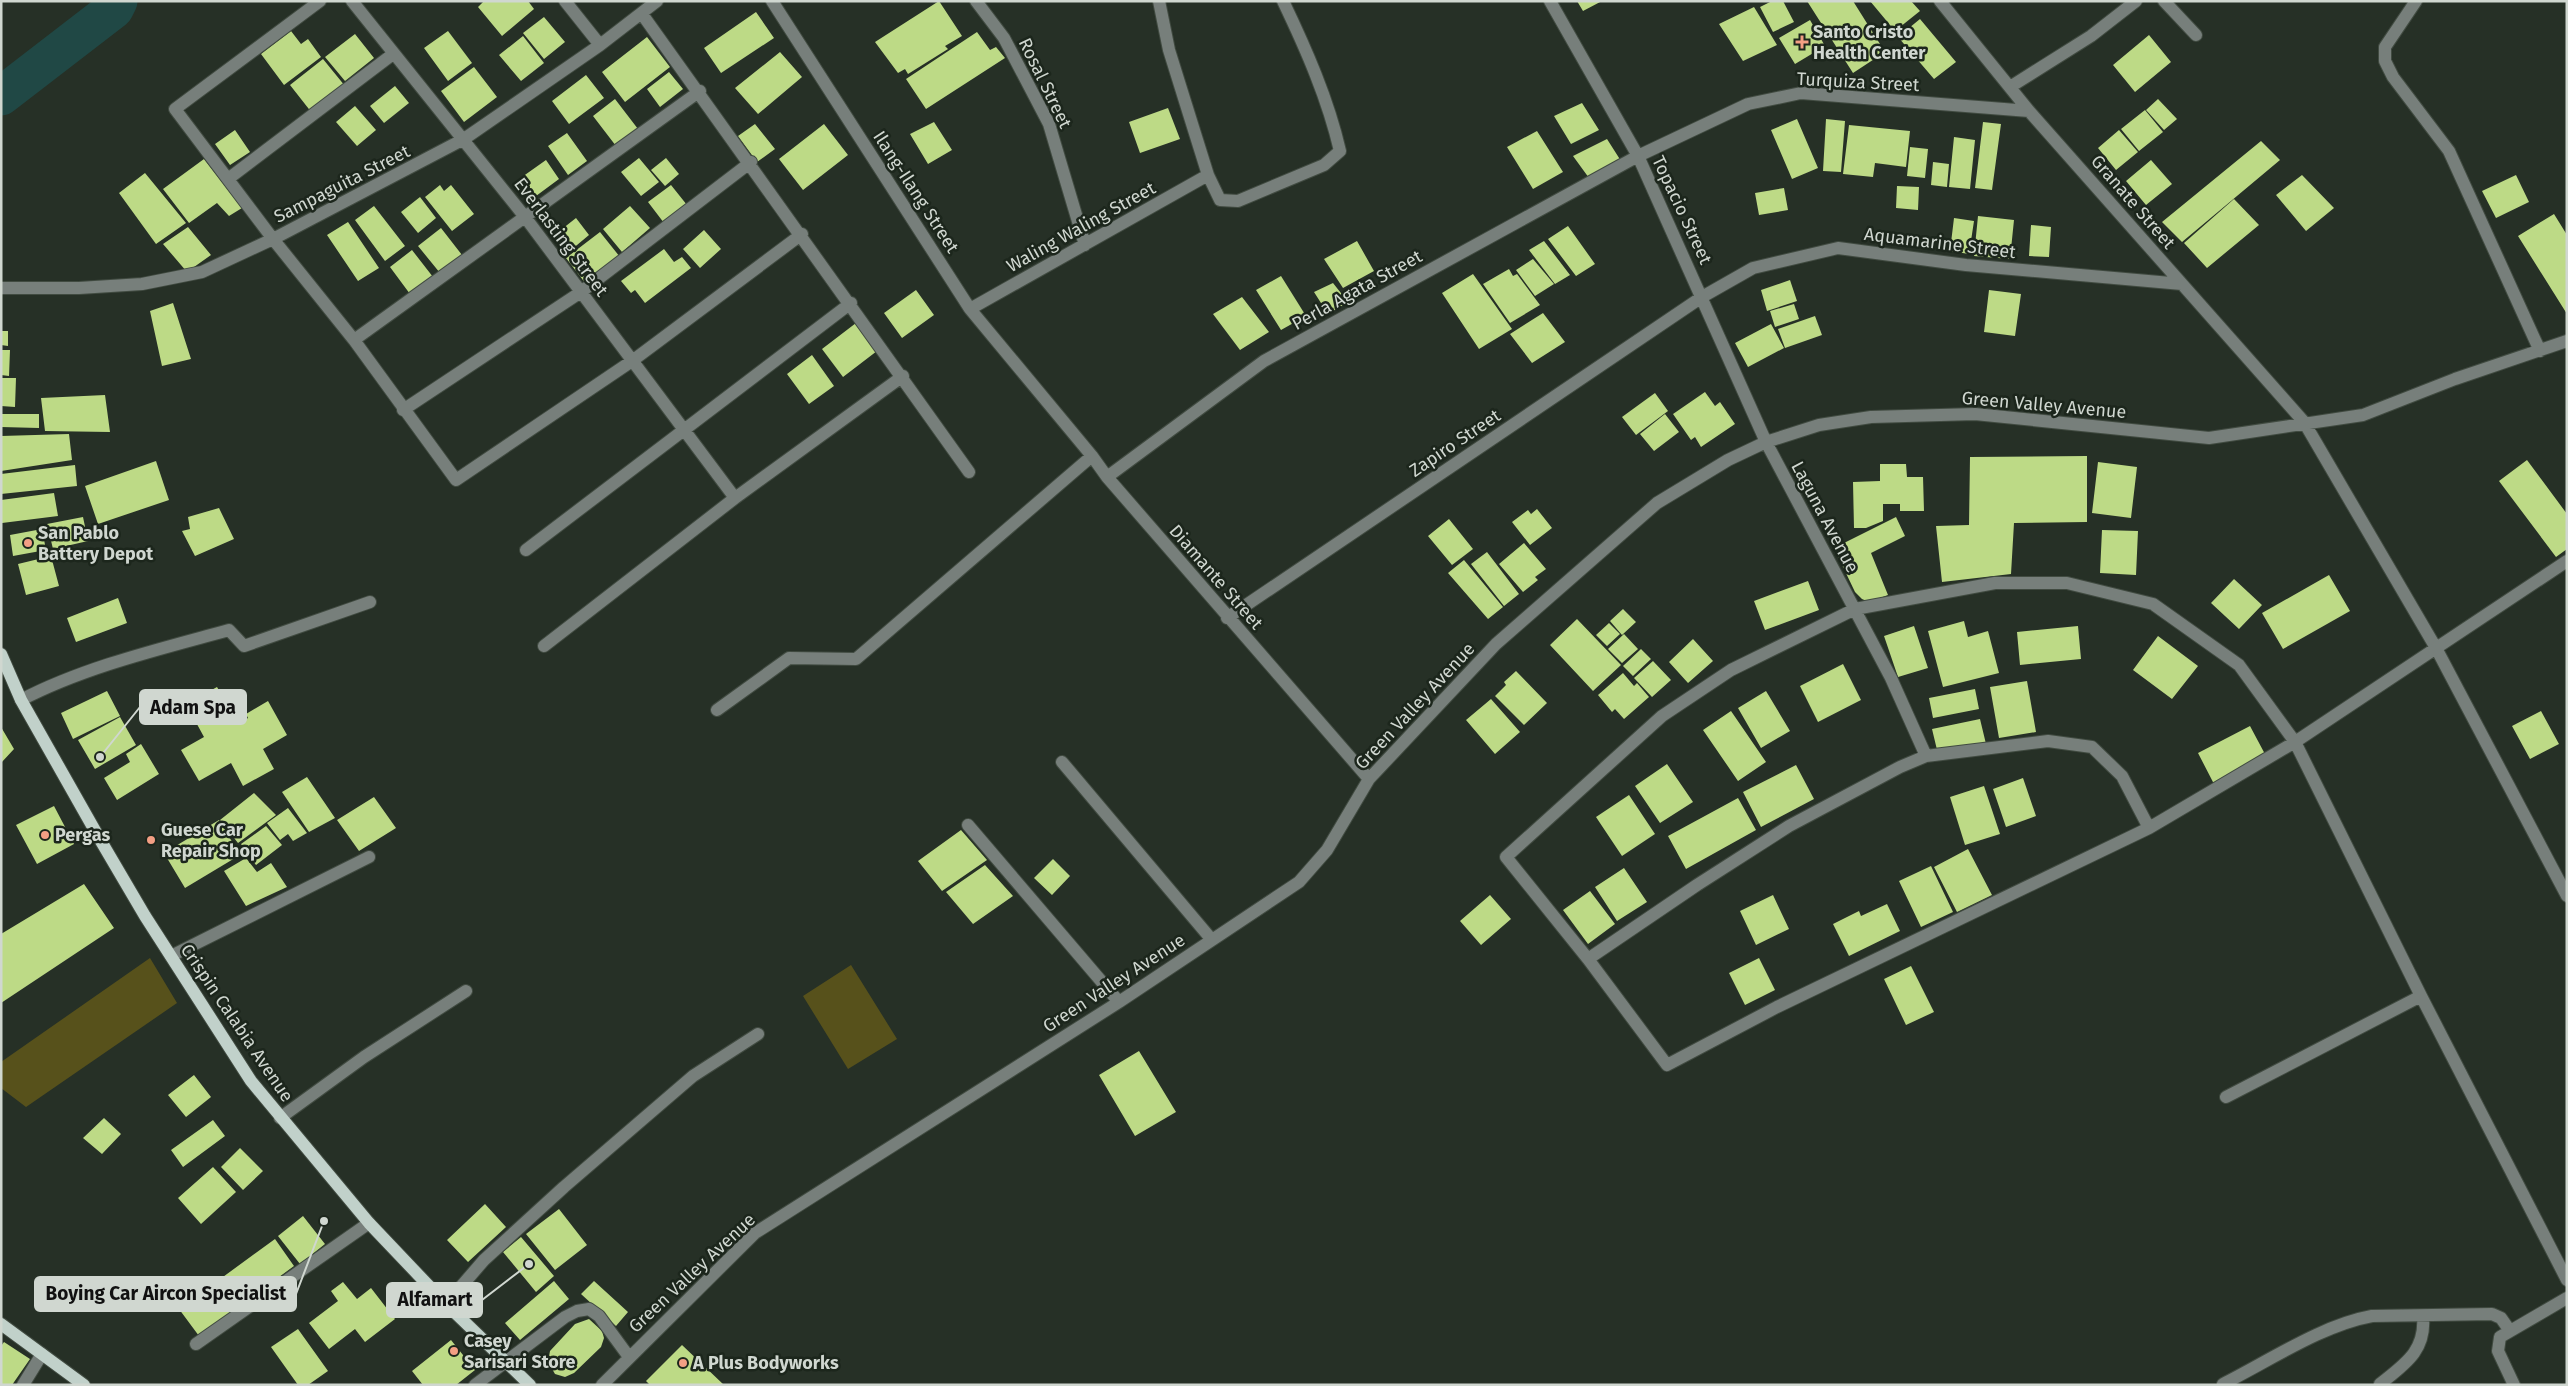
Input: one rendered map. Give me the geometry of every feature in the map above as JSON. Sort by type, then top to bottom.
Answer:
[{"type":"main road","name":"Crispin Calabia Avenue","points":[[1,654],[21,700],[98,836],[171,956],[251,1081],[369,1224],[446,1304],[530,1385]]},
{"type":"main road","points":[[1,1324],[84,1385]]},
{"type":"street","points":[[320,1],[175,109],[273,239],[354,340],[456,480],[632,360],[802,234]]},
{"type":"street","name":"Everlasting Street","points":[[352,1],[525,217],[735,498]]},
{"type":"street","points":[[565,1],[600,45]]},
{"type":"street","name":"Sampaguita Street","points":[[1,288],[79,288],[174,279],[202,272],[273,239],[464,139],[600,45],[657,1]]},
{"type":"street","name":"Ilang-Ilang Street","points":[[772,1],[970,309],[1041,395]]},
{"type":"street","name":"Rosal Street","points":[[976,1],[1004,38],[1049,124],[1085,244]]},
{"type":"street","points":[[1159,1],[1170,50],[1208,176],[1220,200],[1238,201],[1324,164],[1340,151],[1334,126],[1308,56],[1283,1]]},
{"type":"street","name":"Topacio Street","points":[[1550,1],[1638,156],[1766,442]]},
{"type":"street","name":"Granate Street","points":[[1940,1],[2029,111],[2304,422],[2436,648],[2567,896]]},
{"type":"street","points":[[2010,87],[2092,36],[2136,1]]},
{"type":"street","points":[[2164,1],[2196,35]]},
{"type":"street","points":[[2416,1],[2385,47],[2385,61],[2393,77],[2449,151],[2540,351]]},
{"type":"street","points":[[642,14],[751,162],[969,472]]},
{"type":"street","points":[[228,179],[393,54]]},
{"type":"street","points":[[354,340],[700,91]]},
{"type":"street","name":"Turquiza Street","points":[[1638,156],[1748,104],[1800,93],[2029,111]]},
{"type":"street","name":"Perla Agata Street","points":[[1107,477],[1264,361],[1638,156]]},
{"type":"street","points":[[404,410],[581,292],[751,162]]},
{"type":"street","name":"Waling Waling Street","points":[[970,309],[1208,176]]},
{"type":"street","name":"Aquamarine Street","points":[[1702,296],[1753,268],[1838,248],[1966,265],[2182,284]]},
{"type":"street","name":"Zapiro Street","points":[[1227,618],[1702,296]]},
{"type":"street","points":[[526,550],[851,303]]},
{"type":"street","name":"Green Valley Avenue","points":[[602,1385],[755,1233],[1119,1002],[1299,882],[1327,850],[1369,779],[1496,644],[1656,504],[1728,460],[1766,442],[1819,425],[1880,417],[1975,414],[2209,438],[2304,422],[2363,415],[2455,379],[2567,341]]},
{"type":"street","points":[[544,646],[735,498],[903,376]]},
{"type":"street","name":"Diamante Street","points":[[1041,395],[1107,477],[1227,618],[1369,779]]},
{"type":"street","name":"Laguna Avenue","points":[[1766,442],[1855,609],[1890,678],[1926,756]]},
{"type":"street","points":[[717,710],[789,658],[856,659],[1092,456]]},
{"type":"street","points":[[2567,561],[2295,742],[2149,828],[1777,1007],[1667,1065],[1588,959],[1506,857],[1662,716],[1731,670],[1855,609],[1995,583],[2066,583],[2153,604],[2239,665],[2295,742],[2421,996],[2567,1280]]},
{"type":"street","points":[[21,700],[52,684],[181,643],[229,630],[244,646],[370,602]]},
{"type":"street","points":[[1588,959],[1697,884],[1789,826],[1900,767],[1926,756],[2048,741],[2092,747],[2122,776],[2149,828]]},
{"type":"street","points":[[1062,762],[1212,940]]},
{"type":"street","points":[[968,825],[1119,1002]]},
{"type":"street","points":[[171,956],[369,857]]},
{"type":"street","points":[[280,1118],[364,1057],[466,991]]},
{"type":"street","points":[[2226,1097],[2421,996]]},
{"type":"street","points":[[446,1304],[484,1260],[564,1187],[693,1076],[758,1034]]},
{"type":"street","points":[[196,1344],[369,1224]]},
{"type":"street","points":[[2514,1385],[2498,1351],[2500,1337],[2567,1298]]},
{"type":"street","points":[[475,1385],[565,1317],[577,1311],[588,1309],[599,1316],[629,1357]]},
{"type":"street","points":[[2223,1384],[2320,1334],[2355,1320],[2372,1316],[2492,1314],[2501,1318],[2510,1331]]},
{"type":"street","points":[[2380,1384],[2408,1362],[2419,1346],[2424,1330],[2423,1316]]},
{"type":"street","points":[[23,1385],[42,1354]]},
{"type":"shaded area","points":[[150,958],[177,1003],[26,1107],[1,1088],[1,1062]]},
{"type":"shaded area","points":[[851,965],[897,1039],[848,1069],[803,996]]},
{"type":"building","points":[[484,1],[528,1],[534,9],[502,36],[478,7]]},
{"type":"building","points":[[939,1],[962,36],[945,46],[948,49],[908,74],[905,69],[898,73],[875,42]]},
{"type":"building","points":[[1577,1],[1602,1],[1583,11]]},
{"type":"building","points":[[1772,1],[1783,1],[1794,22],[1773,32],[1760,7]]},
{"type":"building","points":[[1807,1],[1853,1],[1885,52],[1853,73]]},
{"type":"building","points":[[1870,1],[1911,1],[1920,11],[1895,31]]},
{"type":"building","points":[[1754,7],[1777,45],[1743,61],[1719,24]]},
{"type":"building","points":[[756,12],[774,38],[721,73],[704,48]]},
{"type":"building","points":[[544,17],[565,42],[544,59],[523,33]]},
{"type":"building","points":[[1920,19],[1956,62],[1934,79],[1898,37]]},
{"type":"building","name":"Santo Cristo Health Center","points":[[1810,20],[1825,46],[1795,64],[1779,38]]},
{"type":"building","points":[[291,31],[301,44],[308,39],[321,57],[284,85],[261,54]]},
{"type":"building","points":[[448,31],[472,63],[448,81],[424,48]]},
{"type":"building","points":[[977,32],[990,50],[996,47],[1005,58],[926,109],[906,79]]},
{"type":"building","points":[[355,34],[374,58],[345,81],[325,57]]},
{"type":"building","points":[[2149,35],[2171,62],[2135,92],[2113,65]]},
{"type":"building","points":[[523,36],[544,63],[521,81],[499,55]]},
{"type":"building","points":[[647,37],[670,67],[625,102],[602,72]]},
{"type":"building","points":[[780,52],[802,77],[758,114],[735,88]]},
{"type":"building","points":[[323,59],[345,86],[312,113],[290,85]]},
{"type":"building","points":[[474,67],[497,97],[464,122],[441,91]]},
{"type":"building","points":[[669,72],[683,89],[660,107],[647,89]]},
{"type":"building","points":[[586,75],[604,98],[569,124],[552,101]]},
{"type":"building","points":[[395,86],[409,103],[384,123],[370,106]]},
{"type":"building","points":[[615,99],[638,129],[616,146],[593,116]]},
{"type":"building","points":[[2158,99],[2177,119],[2164,130],[2146,110]]},
{"type":"building","points":[[1582,103],[1599,130],[1571,144],[1554,116]]},
{"type":"building","points":[[355,106],[376,130],[357,146],[336,122]]},
{"type":"building","points":[[1168,108],[1180,139],[1140,153],[1129,122]]},
{"type":"building","points":[[2145,110],[2163,132],[2139,151],[2121,129]]},
{"type":"building","points":[[1797,119],[1818,168],[1792,179],[1771,130]]},
{"type":"building","points":[[1826,119],[1845,121],[1841,172],[1823,171]]},
{"type":"building","points":[[934,122],[952,150],[928,164],[910,134]]},
{"type":"building","points":[[1983,122],[2001,124],[1992,190],[1975,188]]},
{"type":"building","points":[[755,124],[775,149],[757,162],[738,136]]},
{"type":"building","points":[[824,124],[848,155],[803,190],[779,159]]},
{"type":"building","points":[[1849,125],[1910,131],[1906,167],[1875,163],[1873,177],[1843,174]]},
{"type":"building","points":[[235,130],[250,152],[230,165],[215,144]]},
{"type":"building","points":[[2119,130],[2138,152],[2116,170],[2098,148]]},
{"type":"building","points":[[1537,131],[1563,172],[1533,189],[1507,147]]},
{"type":"building","points":[[567,133],[587,161],[568,175],[548,146]]},
{"type":"building","points":[[1954,137],[1975,140],[1970,189],[1949,187]]},
{"type":"building","points":[[1607,139],[1621,161],[1589,178],[1573,156]]},
{"type":"building","points":[[2261,141],[2280,160],[2182,242],[2162,222]]},
{"type":"building","points":[[1910,147],[1928,149],[1925,178],[1907,176]]},
{"type":"building","points":[[639,158],[659,182],[641,196],[621,172]]},
{"type":"building","points":[[666,158],[679,174],[665,186],[651,170]]},
{"type":"building","points":[[204,159],[242,208],[229,216],[217,203],[189,223],[163,189]]},
{"type":"building","points":[[546,160],[559,179],[536,196],[522,177]]},
{"type":"building","points":[[2151,160],[2172,184],[2146,205],[2126,181]]},
{"type":"building","points":[[1933,162],[1949,164],[1947,187],[1931,185]]},
{"type":"building","points":[[145,173],[186,223],[156,244],[119,193]]},
{"type":"building","points":[[2302,175],[2334,208],[2306,231],[2276,195]]},
{"type":"building","points":[[2516,175],[2529,202],[2496,218],[2482,191]]},
{"type":"building","points":[[440,185],[444,191],[451,185],[474,214],[452,231],[425,197]]},
{"type":"building","points":[[671,185],[687,205],[664,223],[648,202]]},
{"type":"building","points":[[1897,186],[1919,187],[1918,210],[1896,208]]},
{"type":"building","points":[[1784,188],[1788,210],[1759,215],[1755,193]]},
{"type":"building","points":[[420,197],[436,218],[418,233],[401,212]]},
{"type":"building","points":[[2234,199],[2259,225],[2207,268],[2184,243]]},
{"type":"building","points":[[374,206],[405,246],[385,261],[355,220]]},
{"type":"building","points":[[630,206],[650,228],[622,252],[603,229]]},
{"type":"building","points":[[2554,214],[2567,235],[2567,314],[2518,236]]},
{"type":"building","points":[[1978,216],[2014,220],[2010,259],[1974,256]]},
{"type":"building","points":[[576,218],[589,235],[571,250],[557,233]]},
{"type":"building","points":[[1954,218],[1974,221],[1969,254],[1950,251]]},
{"type":"building","points":[[348,222],[379,268],[358,281],[327,235]]},
{"type":"building","points":[[2031,225],[2051,227],[2049,257],[2029,256]]},
{"type":"building","points":[[1568,226],[1595,264],[1576,276],[1548,239]]},
{"type":"building","points":[[188,227],[211,255],[187,272],[163,244]]},
{"type":"building","points":[[441,228],[462,255],[440,273],[418,246]]},
{"type":"building","points":[[704,230],[721,249],[700,268],[683,249]]},
{"type":"building","points":[[600,232],[620,257],[586,284],[566,258]]},
{"type":"building","points":[[1357,241],[1374,271],[1343,288],[1324,259]]},
{"type":"building","points":[[1544,241],[1570,275],[1555,284],[1529,250]]},
{"type":"building","points":[[664,249],[674,262],[682,257],[691,268],[645,303],[635,290],[631,293],[621,281]]},
{"type":"building","points":[[412,250],[433,277],[410,294],[390,267]]},
{"type":"building","points":[[1533,259],[1554,284],[1535,296],[1516,270]]},
{"type":"building","points":[[1509,269],[1513,276],[1517,274],[1540,305],[1510,323],[1483,284]]},
{"type":"building","points":[[1473,274],[1512,329],[1479,349],[1442,293]]},
{"type":"building","points":[[1281,276],[1306,316],[1281,330],[1256,290]]},
{"type":"building","points":[[1790,280],[1797,301],[1767,311],[1761,290]]},
{"type":"building","points":[[1333,283],[1348,302],[1328,314],[1314,292]]},
{"type":"building","points":[[916,290],[934,315],[902,338],[884,313]]},
{"type":"building","points":[[1989,290],[2021,294],[2015,336],[1984,332]]},
{"type":"building","points":[[1242,297],[1269,332],[1240,350],[1213,314]]},
{"type":"building","points":[[173,303],[191,359],[162,366],[150,311]]},
{"type":"building","points":[[1794,304],[1799,319],[1775,327],[1770,311]]},
{"type":"building","points":[[1543,313],[1565,342],[1532,363],[1510,334]]},
{"type":"building","points":[[1815,316],[1822,335],[1785,348],[1778,329]]},
{"type":"building","points":[[856,323],[877,351],[843,377],[822,349]]},
{"type":"building","points":[[1771,324],[1784,348],[1748,367],[1735,343]]},
{"type":"building","points":[[1,331],[8,331],[8,346],[1,345]]},
{"type":"building","points":[[1,350],[10,350],[9,376],[1,375]]},
{"type":"building","points":[[812,355],[834,386],[809,404],[787,374]]},
{"type":"building","points":[[1,378],[16,378],[15,407],[1,406]]},
{"type":"building","points":[[1705,392],[1715,406],[1720,402],[1735,424],[1701,447],[1695,437],[1691,440],[1673,414]]},
{"type":"building","points":[[1655,393],[1668,411],[1636,435],[1622,417]]},
{"type":"building","points":[[105,395],[110,432],[45,431],[41,398]]},
{"type":"building","points":[[1,414],[39,414],[39,428],[1,427]]},
{"type":"building","points":[[1665,414],[1679,432],[1654,451],[1640,434]]},
{"type":"building","points":[[69,434],[72,460],[1,471],[1,436]]},
{"type":"building","points":[[2087,456],[2087,522],[2014,523],[2011,574],[1942,582],[1936,526],[1969,525],[1970,457]]},
{"type":"building","points":[[2527,460],[2567,514],[2567,549],[2556,557],[2499,481]]},
{"type":"building","points":[[156,461],[169,500],[98,524],[85,486]]},
{"type":"building","points":[[2098,462],[2137,467],[2131,518],[2092,513]]},
{"type":"building","points":[[1880,464],[1906,464],[1907,477],[1923,477],[1924,511],[1900,511],[1900,504],[1883,504],[1883,521],[1866,528],[1854,528],[1853,482],[1880,481]]},
{"type":"building","points":[[75,465],[77,486],[1,494],[1,474]]},
{"type":"building","points":[[54,493],[58,516],[2,523],[1,500]]},
{"type":"building","points":[[219,508],[234,539],[195,556],[182,531],[190,529],[188,517]]},
{"type":"building","points":[[1537,509],[1552,528],[1530,545],[1512,522],[1528,510],[1531,514]]},
{"type":"building","points":[[83,517],[88,541],[53,549],[47,524]]},
{"type":"building","points":[[1896,517],[1905,536],[1871,553],[1888,595],[1869,602],[1862,599],[1855,592],[1834,548]]},
{"type":"building","points":[[1449,519],[1473,549],[1452,565],[1428,536]]},
{"type":"building","name":"San Pablo Battery Depot","points":[[42,529],[46,550],[13,556],[10,535]]},
{"type":"building","points":[[2102,530],[2138,531],[2136,575],[2100,573]]},
{"type":"building","points":[[1524,543],[1546,569],[1535,577],[1538,580],[1523,592],[1499,564]]},
{"type":"building","points":[[1487,552],[1519,594],[1504,606],[1471,564]]},
{"type":"building","points":[[51,556],[59,586],[26,595],[18,564]]},
{"type":"building","points":[[1464,560],[1503,607],[1488,619],[1448,573]]},
{"type":"building","points":[[2329,575],[2350,611],[2283,649],[2262,613]]},
{"type":"building","points":[[2234,579],[2262,605],[2239,629],[2211,603]]},
{"type":"building","points":[[1808,581],[1819,610],[1765,630],[1754,601]]},
{"type":"building","points":[[118,598],[127,623],[76,642],[67,618]]},
{"type":"building","points":[[1623,609],[1636,622],[1622,635],[1610,621]]},
{"type":"building","points":[[1577,619],[1621,665],[1593,691],[1550,645]]},
{"type":"building","points":[[1964,621],[1968,637],[1988,631],[1999,673],[1943,687],[1928,631]]},
{"type":"building","points":[[1609,623],[1620,634],[1607,646],[1596,635]]},
{"type":"building","points":[[1914,626],[1928,668],[1898,677],[1884,636]]},
{"type":"building","points":[[2078,626],[2081,659],[2020,665],[2017,632]]},
{"type":"building","points":[[1624,634],[1638,649],[1622,663],[1608,649]]},
{"type":"building","points":[[2158,636],[2198,666],[2172,699],[2133,670]]},
{"type":"building","points":[[1693,639],[1713,661],[1688,683],[1669,662]]},
{"type":"building","points":[[1641,649],[1651,659],[1633,676],[1623,666]]},
{"type":"building","points":[[1653,661],[1671,680],[1652,697],[1634,678]]},
{"type":"building","points":[[1843,664],[1861,700],[1818,722],[1800,686]]},
{"type":"building","points":[[1516,671],[1547,703],[1524,725],[1495,696],[1506,685],[1504,682]]},
{"type":"building","points":[[1623,673],[1634,686],[1637,683],[1649,697],[1624,719],[1615,709],[1612,712],[1598,695]]},
{"type":"building","points":[[2027,681],[2036,732],[1999,738],[1990,687]]},
{"type":"building","points":[[217,687],[238,724],[248,718],[246,714],[268,701],[287,735],[263,749],[274,769],[243,786],[231,763],[199,781],[181,750],[204,737],[186,704]]},
{"type":"building","points":[[1975,689],[1979,709],[1933,718],[1929,698]]},
{"type":"building","points":[[107,691],[120,716],[73,739],[61,713]]},
{"type":"building","points":[[1766,691],[1790,731],[1761,748],[1738,708]]},
{"type":"building","points":[[1491,699],[1520,732],[1495,754],[1466,720]]},
{"type":"building","points":[[1731,711],[1766,762],[1738,781],[1703,730]]},
{"type":"building","points":[[2541,711],[2559,744],[2530,759],[2512,726]]},
{"type":"building","points":[[120,717],[136,745],[95,769],[78,740]]},
{"type":"building","points":[[1980,719],[1986,744],[1938,754],[1932,729]]},
{"type":"building","points":[[2250,726],[2266,756],[2214,784],[2198,753]]},
{"type":"building","points":[[1,727],[14,749],[1,763]]},
{"type":"building","points":[[141,744],[159,774],[117,800],[104,778],[130,762],[126,754]]},
{"type":"building","points":[[1667,764],[1693,802],[1660,823],[1635,786]]},
{"type":"building","points":[[1796,765],[1814,799],[1761,827],[1743,792]]},
{"type":"building","points":[[307,777],[335,818],[309,832],[282,792]]},
{"type":"building","points":[[2023,778],[2036,816],[2006,827],[1993,789]]},
{"type":"building","points":[[1984,786],[2000,834],[1965,845],[1950,797]]},
{"type":"building","points":[[254,793],[276,815],[238,843],[220,820]]},
{"type":"building","points":[[1629,795],[1655,834],[1622,856],[1596,817]]},
{"type":"building","points":[[374,797],[396,828],[359,851],[337,820]]},
{"type":"building","points":[[1738,798],[1756,830],[1686,869],[1668,836]]},
{"type":"building","name":"Pergas","points":[[54,806],[74,844],[37,864],[16,825]]},
{"type":"building","points":[[288,808],[307,833],[293,841],[288,834],[280,840],[267,823]]},
{"type":"building","points":[[219,820],[240,855],[185,888],[164,853]]},
{"type":"building","points":[[266,826],[282,845],[256,865],[241,844]]},
{"type":"building","points":[[961,830],[987,860],[942,891],[918,861]]},
{"type":"building","points":[[1968,849],[1992,895],[1957,912],[1934,867]]},
{"type":"building","points":[[246,858],[257,872],[271,863],[287,887],[246,906],[224,871]]},
{"type":"building","points":[[1053,859],[1070,876],[1052,895],[1034,878]]},
{"type":"building","points":[[985,865],[1013,896],[973,924],[946,892]]},
{"type":"building","points":[[1931,866],[1953,912],[1921,927],[1899,881]]},
{"type":"building","points":[[1624,868],[1647,902],[1617,921],[1595,887]]},
{"type":"building","points":[[84,884],[114,928],[1,1003],[1,934]]},
{"type":"building","points":[[1590,891],[1615,924],[1588,944],[1563,910]]},
{"type":"building","points":[[1490,895],[1511,919],[1481,945],[1460,921]]},
{"type":"building","points":[[1773,895],[1789,929],[1756,945],[1740,911]]},
{"type":"building","points":[[1887,904],[1900,931],[1849,956],[1833,924],[1859,911],[1861,916]]},
{"type":"building","points":[[1759,958],[1775,990],[1745,1005],[1729,973]]},
{"type":"building","points":[[1911,966],[1934,1012],[1906,1025],[1884,979]]},
{"type":"building","points":[[1139,1051],[1176,1112],[1135,1136],[1099,1075]]},
{"type":"building","points":[[194,1075],[211,1097],[186,1117],[168,1095]]},
{"type":"building","points":[[104,1118],[121,1134],[102,1154],[83,1138]]},
{"type":"building","points":[[213,1120],[225,1136],[183,1167],[171,1150]]},
{"type":"building","points":[[240,1148],[263,1171],[243,1190],[221,1167]]},
{"type":"building","points":[[213,1167],[236,1192],[201,1224],[178,1198]]},
{"type":"building","points":[[485,1204],[506,1227],[468,1262],[447,1240]]},
{"type":"building","points":[[559,1209],[587,1245],[555,1270],[526,1234]]},
{"type":"building","points":[[303,1216],[325,1244],[300,1264],[278,1236]]},
{"type":"building","points":[[521,1237],[554,1276],[536,1292],[503,1252]]},
{"type":"building","points":[[275,1239],[294,1266],[199,1336],[179,1309]]},
{"type":"building","points":[[554,1281],[569,1299],[520,1340],[505,1323]]},
{"type":"building","points":[[594,1281],[628,1312],[616,1326],[581,1294]]},
{"type":"building","points":[[343,1282],[357,1299],[371,1288],[395,1319],[365,1342],[355,1329],[329,1349],[309,1323],[338,1301],[331,1291]]},
{"type":"building","points":[[589,1319],[602,1331],[604,1338],[601,1347],[574,1373],[565,1377],[555,1374],[548,1362],[550,1351],[575,1324]]},
{"type":"building","points":[[298,1329],[328,1371],[308,1385],[298,1385],[271,1347]]},
{"type":"building","points":[[451,1340],[475,1370],[456,1385],[423,1385],[412,1371]]},
{"type":"building","points":[[4,1342],[30,1359],[12,1385],[1,1385],[1,1346]]},
{"type":"building","name":"A Plus Bodyworks","points":[[682,1345],[724,1385],[650,1385],[646,1381]]},
{"type":"waterway","points":[[1,96],[114,9],[118,1]]},
{"type":"place","name":"Santo Cristo Health Center","points":[[1802,42]]},
{"type":"place","name":"San Pablo Battery Depot","points":[[28,543]]},
{"type":"place","name":"Adam Spa","points":[[100,757]]},
{"type":"place","name":"Pergas","points":[[45,835]]},
{"type":"place","name":"Guese Car Repair Shop","points":[[151,840]]},
{"type":"place","name":"Boying Car Aircon Specialist","points":[[324,1221]]},
{"type":"place","name":"Alfamart","points":[[529,1264]]},
{"type":"place","name":"Casey Sarisari Store","points":[[454,1351]]},
{"type":"place","name":"A Plus Bodyworks","points":[[683,1363]]}]
